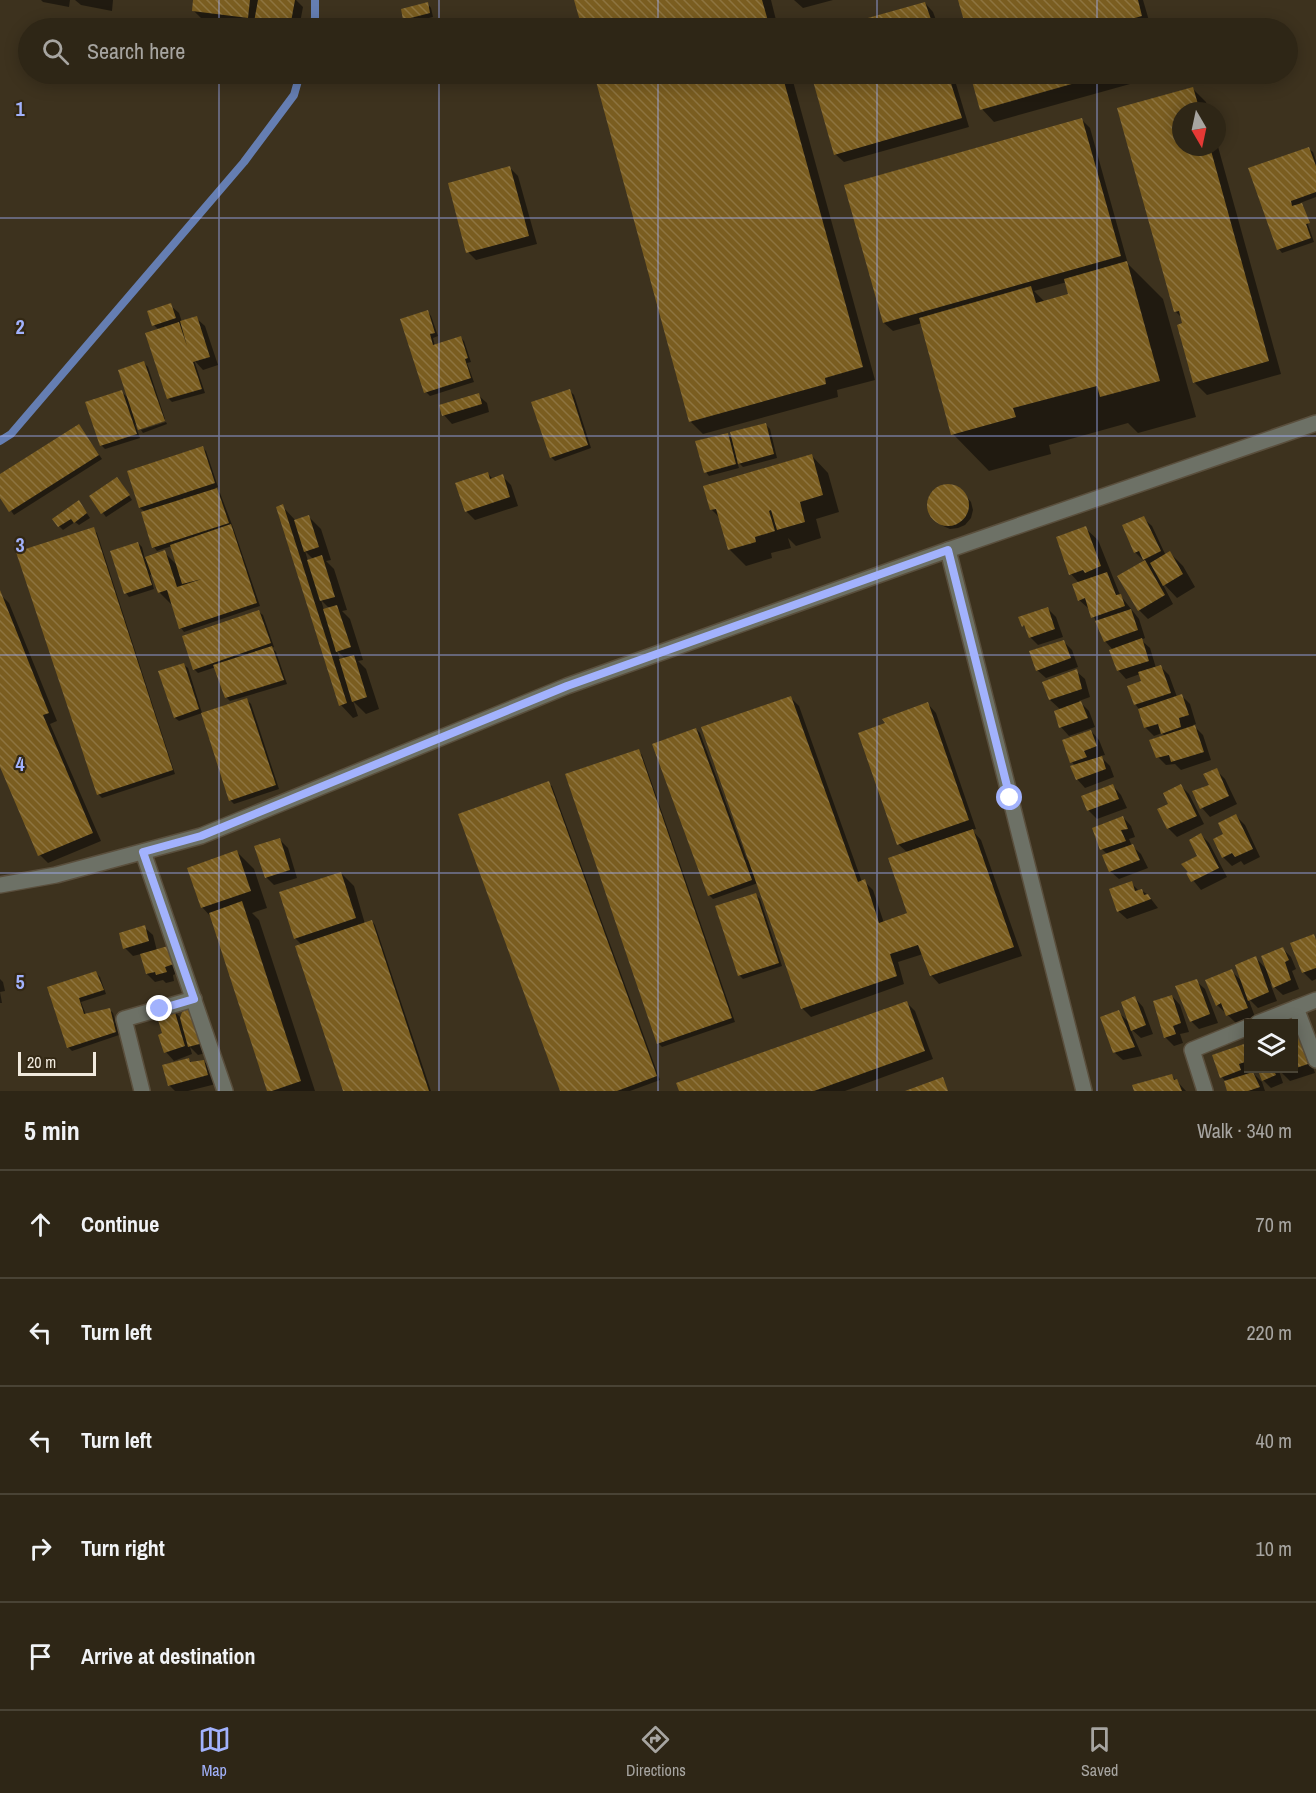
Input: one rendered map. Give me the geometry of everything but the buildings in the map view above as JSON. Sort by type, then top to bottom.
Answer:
[{"type":"street","points":[[0,885],[56,875],[201,836],[567,686],[948,550],[1316,423]]},
{"type":"street","points":[[948,550],[1084,1091]]},
{"type":"street","points":[[143,852],[225,1091]]},
{"type":"street","points":[[142,1091],[124,1019],[194,999]]},
{"type":"street","points":[[1268,1019],[1316,1000]]},
{"type":"street","points":[[1296,1008],[1316,1059]]},
{"type":"street","points":[[1205,1091],[1192,1050],[1244,1029]]},
{"type":"waterway","points":[[315,0],[315,18]]},
{"type":"waterway","points":[[0,441],[11,434],[244,162],[294,95],[297,84]]},
{"type":"route","points":[[160,1009],[194,999],[143,852],[201,836],[567,686],[948,550],[1010,798]]}]
